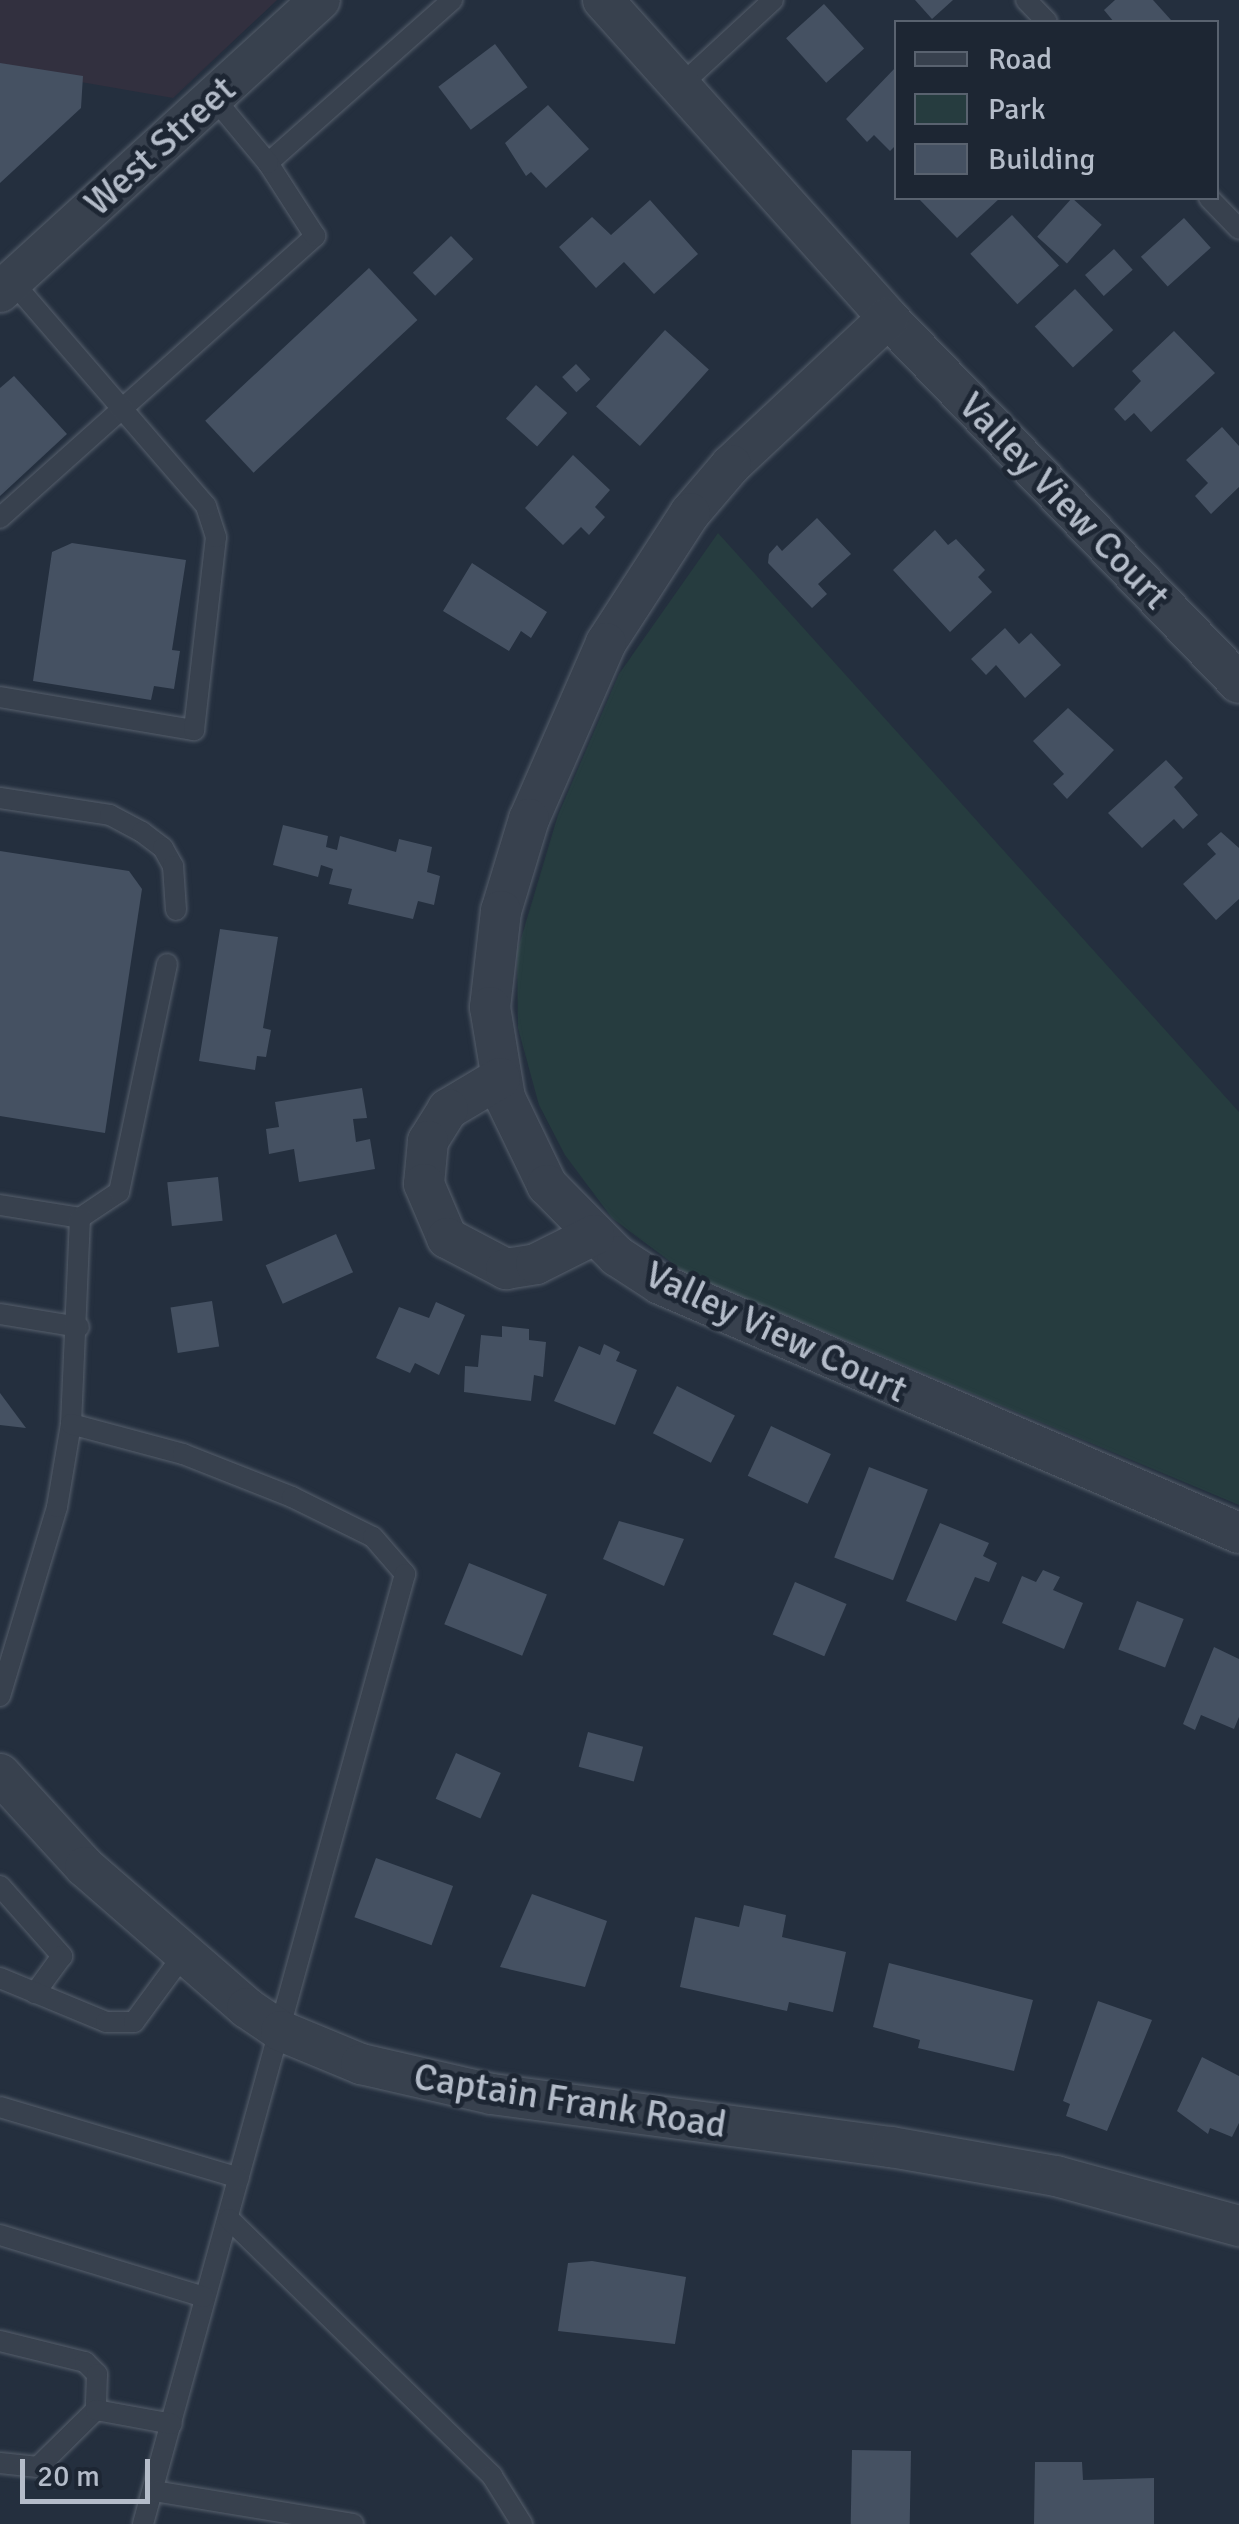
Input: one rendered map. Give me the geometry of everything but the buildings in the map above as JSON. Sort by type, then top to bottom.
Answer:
[{"type":"street","name":"West Street","points":[[6,286],[320,0]]},
{"type":"street","name":"Valley View Court","points":[[602,0],[888,318],[1239,683]]},
{"type":"street","name":"Valley View Court","points":[[888,318],[721,477],[644,578],[606,643],[550,765],[502,911],[490,1007],[500,1078],[522,1143],[547,1186],[594,1236],[660,1284],[1239,1533]]},
{"type":"street","points":[[500,1078],[448,1109],[428,1142],[424,1184],[448,1238],[506,1269],[536,1264],[594,1236]]},
{"type":"street","name":"Captain Frank Road","points":[[0,1774],[86,1867],[184,1954],[281,2031],[424,2081],[1017,2169],[1239,2226]]},
{"type":"lane","points":[[268,163],[452,0]]},
{"type":"lane","points":[[681,85],[773,0]]},
{"type":"lane","points":[[1026,0],[1045,20]]},
{"type":"lane","points":[[0,518],[315,236],[268,163],[213,98]]},
{"type":"lane","points":[[1212,200],[1239,230]]},
{"type":"lane","points":[[0,697],[194,730],[216,537],[206,506],[123,408],[6,286]]},
{"type":"lane","points":[[0,798],[110,814],[142,832],[163,848],[173,866],[176,910]]},
{"type":"lane","points":[[0,1205],[80,1218],[119,1192],[166,964]]},
{"type":"lane","points":[[0,1696],[57,1507],[71,1424],[80,1218]]},
{"type":"lane","points":[[0,1314],[78,1327]]},
{"type":"lane","points":[[71,1424],[183,1454],[292,1497],[373,1537],[405,1574],[305,1925],[281,2031],[143,2524]]},
{"type":"lane","points":[[0,1886],[62,1956],[34,1993]]},
{"type":"lane","points":[[0,1978],[106,2022],[134,2022],[184,1954]]},
{"type":"lane","points":[[0,2106],[239,2178]]},
{"type":"lane","points":[[228,2218],[492,2476],[522,2524]]},
{"type":"lane","points":[[0,2234],[204,2297]]},
{"type":"lane","points":[[0,2341],[85,2362],[97,2374],[96,2410],[38,2467],[0,2464]]},
{"type":"lane","points":[[96,2410],[172,2424]]},
{"type":"lane","points":[[154,2491],[353,2524]]},
{"type":"shaded area","points":[[0,0],[277,0],[173,98],[0,68]]},
{"type":"green space","points":[[718,533],[1239,1112],[1239,1505],[687,1274],[612,1218],[565,1155],[539,1105],[518,1028],[517,952],[558,815],[619,674]]}]
